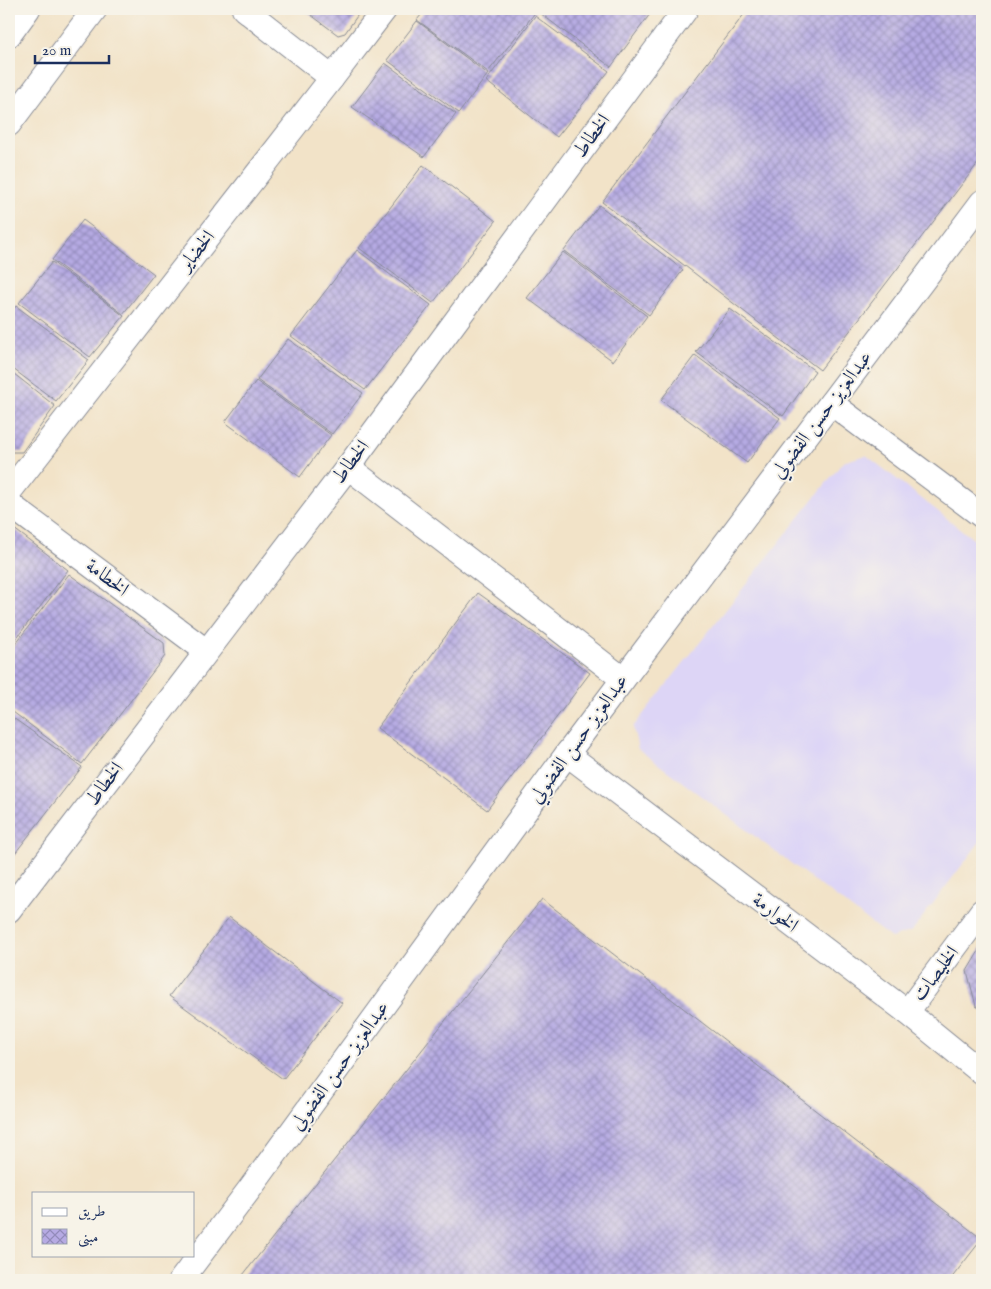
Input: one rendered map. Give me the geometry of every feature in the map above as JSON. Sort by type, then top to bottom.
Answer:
[{"type":"street","points":[[9,35],[28,9]]},
{"type":"street","points":[[9,124],[95,9]]},
{"type":"street","points":[[244,9],[332,78]]},
{"type":"street","name":"الخضاير","points":[[9,492],[385,9]]},
{"type":"street","name":"الخطاط","points":[[9,910],[348,467],[686,9]]},
{"type":"street","name":"عبدالعزيز حسن الفضولي","points":[[181,1280],[255,1182],[567,754],[982,202]]},
{"type":"street","points":[[832,403],[982,516]]},
{"type":"street","points":[[348,467],[623,679]]},
{"type":"street","name":"الخطامة","points":[[9,504],[206,651]]},
{"type":"street","name":"الخوارمة","points":[[567,754],[907,1012],[982,1073]]},
{"type":"street","name":"الخليصات","points":[[907,1012],[982,911]]},
{"type":"shaded area","points":[[866,455],[982,546],[982,839],[912,931],[891,938],[638,749],[633,727],[843,462]]},
{"type":"building","points":[[303,9],[362,9],[345,33],[338,35]]},
{"type":"building","points":[[426,9],[538,9],[488,72],[417,20]]},
{"type":"building","points":[[543,9],[643,9],[650,14],[611,67],[540,13]]},
{"type":"building","points":[[748,9],[982,9],[982,158],[820,370],[602,202]]},
{"type":"building","points":[[535,16],[609,71],[557,137],[486,81]]},
{"type":"building","points":[[417,21],[488,74],[459,113],[387,60]]},
{"type":"building","points":[[385,63],[456,114],[424,157],[352,107]]},
{"type":"building","points":[[423,165],[496,221],[433,303],[359,248]]},
{"type":"building","points":[[599,205],[683,270],[649,315],[564,251]]},
{"type":"building","points":[[83,220],[154,274],[123,314],[52,260]]},
{"type":"building","points":[[357,250],[431,305],[365,390],[291,336]]},
{"type":"building","points":[[563,252],[647,316],[613,361],[527,298]]},
{"type":"building","points":[[52,262],[124,316],[90,357],[19,303]]},
{"type":"building","points":[[16,306],[89,360],[56,401],[9,366],[9,316]]},
{"type":"building","points":[[730,309],[815,371],[783,416],[696,352]]},
{"type":"building","points":[[288,339],[363,393],[332,434],[257,380]]},
{"type":"building","points":[[695,355],[780,418],[747,463],[661,400]]},
{"type":"building","points":[[9,370],[55,406],[22,452],[9,452]]},
{"type":"building","points":[[256,381],[331,435],[300,477],[225,422]]},
{"type":"building","points":[[9,525],[68,570],[9,648]]},
{"type":"building","points":[[69,574],[164,643],[165,656],[82,764],[9,709],[9,652]]},
{"type":"building","points":[[478,593],[590,673],[487,810],[377,728]]},
{"type":"building","points":[[9,715],[82,767],[9,861]]},
{"type":"building","points":[[542,899],[982,1239],[950,1280],[239,1280]]},
{"type":"building","points":[[229,917],[342,1003],[283,1079],[169,996]]},
{"type":"building","points":[[982,946],[982,1010],[976,1006],[967,971]]}]
